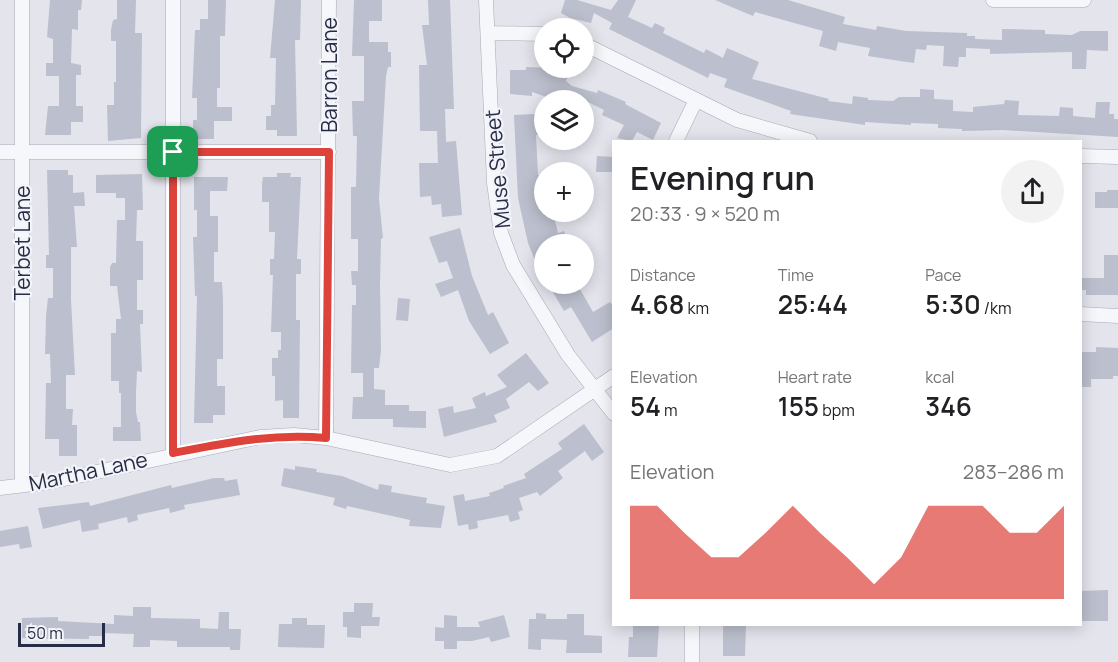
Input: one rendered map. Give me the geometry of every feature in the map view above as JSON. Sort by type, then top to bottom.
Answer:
[{"type":"street","name":"Terbet Lane","points":[[22,0],[22,485]]},
{"type":"street","points":[[173,0],[173,453]]},
{"type":"street","name":"Barron Lane","points":[[326,438],[329,0]]},
{"type":"street","name":"Muse Street","points":[[486,0],[494,183],[501,233],[513,265],[568,355],[612,412]]},
{"type":"street","points":[[993,0],[1084,0]]},
{"type":"street","points":[[488,33],[534,34]]},
{"type":"street","points":[[594,49],[737,120],[807,140]]},
{"type":"street","points":[[676,140],[696,100]]},
{"type":"street","points":[[0,152],[329,152]]},
{"type":"street","points":[[1082,156],[1118,157]]},
{"type":"street","points":[[1082,314],[1118,316]]},
{"type":"street","name":"Martha Lane","points":[[0,488],[50,482],[173,453],[260,437],[294,435],[326,438],[450,465],[497,456],[612,377]]},
{"type":"street","points":[[692,626],[692,662]]},
{"type":"building","points":[[50,0],[82,0],[81,10],[78,10],[78,30],[72,29],[71,63],[81,65],[81,75],[76,75],[76,106],[83,106],[83,122],[71,122],[71,135],[45,135],[48,106],[59,106],[59,76],[46,76],[46,63],[53,63],[53,39],[47,37]]},
{"type":"building","points":[[117,0],[136,0],[135,33],[142,33],[141,138],[108,141],[107,105],[114,105],[114,82],[116,82],[116,41],[111,41],[111,30],[113,20],[117,19]]},
{"type":"building","points":[[208,0],[226,0],[225,36],[220,36],[220,88],[217,88],[217,107],[232,107],[232,121],[214,121],[214,139],[193,139],[193,120],[197,120],[197,98],[192,98],[195,30],[200,30],[200,19],[208,19]]},
{"type":"building","points":[[275,0],[301,0],[300,40],[295,40],[297,136],[277,136],[277,130],[266,130],[266,116],[271,116],[271,105],[275,105],[276,58],[270,58]]},
{"type":"building","points":[[354,0],[382,0],[382,21],[369,21],[369,42],[388,42],[388,52],[391,52],[391,67],[388,67],[386,76],[379,199],[383,238],[381,239],[380,284],[381,350],[379,368],[374,368],[374,389],[385,390],[385,405],[409,405],[409,411],[426,411],[426,428],[393,427],[393,419],[352,419],[353,397],[363,397],[363,373],[351,373],[352,305],[356,305],[356,285],[352,285],[351,271],[358,271],[358,239],[351,239],[351,187],[356,187],[357,136],[353,136],[352,101],[364,101],[364,56],[352,56]]},
{"type":"building","points":[[428,0],[450,0],[454,109],[445,109],[446,142],[456,141],[462,215],[442,217],[441,204],[432,205],[431,196],[420,197],[419,163],[438,163],[437,131],[420,131],[419,65],[427,65],[422,25],[429,25]]},
{"type":"building","points":[[565,0],[577,0],[611,10],[618,0],[636,0],[628,17],[652,28],[655,23],[665,28],[663,33],[704,53],[706,49],[723,58],[727,48],[759,62],[752,79],[829,99],[828,101],[852,104],[853,96],[868,98],[868,100],[893,101],[899,97],[920,97],[920,89],[934,90],[934,99],[953,100],[953,111],[973,112],[973,107],[1004,104],[1005,100],[1019,101],[1018,115],[1059,116],[1060,107],[1073,108],[1073,116],[1095,118],[1096,102],[1110,102],[1109,114],[1114,114],[1114,119],[1118,119],[1118,137],[1003,130],[962,131],[962,129],[938,128],[938,124],[865,122],[865,125],[790,114],[791,111],[724,87],[727,79],[710,73],[708,78],[609,29],[612,23],[594,13],[592,18],[570,18],[561,13]]},
{"type":"building","points":[[715,0],[788,0],[845,17],[843,24],[876,30],[877,26],[906,31],[967,33],[967,36],[975,36],[975,39],[1002,40],[1002,29],[1045,30],[1045,34],[1072,35],[1080,31],[1108,31],[1108,51],[1087,50],[1086,69],[1072,69],[1072,52],[990,54],[990,49],[966,48],[966,57],[959,57],[958,67],[943,66],[944,46],[927,45],[926,50],[916,49],[914,63],[868,56],[870,48],[838,42],[836,51],[819,46],[823,31],[755,12],[753,16]]},
{"type":"building","points":[[526,67],[534,67],[534,78],[567,78],[566,81],[572,86],[586,90],[534,90],[532,96],[510,94],[510,70],[526,70]]},
{"type":"building","points":[[598,90],[626,102],[625,104],[661,123],[653,140],[637,132],[633,140],[617,138],[624,125],[602,115],[604,110],[594,105],[594,92],[597,93]]},
{"type":"building","points":[[534,114],[534,150],[537,150],[537,162],[534,162],[534,222],[555,222],[558,233],[564,231],[565,234],[534,234],[534,258],[528,243],[518,198],[514,115]]},
{"type":"building","points":[[597,156],[612,157],[612,172],[596,172]]},
{"type":"building","points":[[47,170],[68,170],[68,175],[73,175],[73,193],[84,192],[85,206],[74,206],[77,247],[71,247],[75,375],[66,375],[66,409],[73,409],[72,425],[77,425],[77,456],[59,456],[59,439],[45,439],[46,383],[51,383],[50,354],[45,354],[46,316],[48,298],[53,298],[53,268],[46,268],[46,255],[49,255]]},
{"type":"building","points":[[277,173],[291,173],[290,177],[301,177],[297,259],[301,259],[301,274],[296,274],[296,320],[300,320],[299,418],[283,418],[283,400],[275,401],[275,376],[272,376],[272,358],[278,358],[278,350],[281,350],[281,332],[271,332],[273,275],[270,275],[270,259],[274,259],[275,232],[269,232],[269,202],[262,202],[262,184],[263,177],[277,177]]},
{"type":"building","points":[[142,174],[143,210],[137,210],[136,241],[143,241],[143,280],[137,280],[137,310],[143,310],[143,324],[140,324],[142,372],[137,371],[136,393],[136,412],[138,422],[140,422],[141,441],[113,441],[113,427],[121,427],[121,393],[119,393],[119,381],[111,381],[111,333],[116,333],[116,319],[121,319],[117,286],[110,286],[110,267],[112,263],[116,263],[117,220],[125,220],[125,198],[116,198],[116,193],[96,193],[96,175]]},
{"type":"building","points":[[194,177],[228,177],[227,191],[210,191],[210,216],[218,216],[218,252],[214,252],[214,282],[222,282],[223,300],[223,359],[217,359],[217,386],[225,386],[225,415],[213,415],[213,423],[194,423],[197,296],[195,296],[193,237],[197,237],[197,210],[194,210]]},
{"type":"building","points":[[1107,190],[1118,190],[1118,208],[1095,208],[1095,192],[1107,192]]},
{"type":"building","points":[[460,228],[472,276],[488,315],[493,312],[509,343],[490,354],[469,321],[458,290],[441,297],[435,284],[453,278],[447,261],[439,263],[429,237]]},
{"type":"building","points":[[1104,255],[1118,255],[1118,295],[1086,295],[1086,290],[1082,290],[1082,278],[1104,278]]},
{"type":"building","points":[[554,294],[583,294],[593,312],[610,302],[612,304],[612,329],[592,342],[571,307],[564,311]]},
{"type":"building","points":[[398,298],[410,299],[408,321],[396,320]]},
{"type":"building","points":[[1096,347],[1118,348],[1118,376],[1113,376],[1113,379],[1091,379],[1091,387],[1082,387],[1082,352],[1096,352]]},
{"type":"building","points":[[526,353],[549,383],[538,391],[529,382],[506,399],[510,408],[494,415],[497,422],[444,437],[438,409],[453,406],[454,413],[476,408],[472,398],[485,392],[486,396],[507,387],[497,375]]},
{"type":"building","points":[[584,424],[604,452],[592,461],[585,451],[558,471],[563,478],[540,496],[537,492],[519,498],[523,510],[518,512],[520,519],[510,522],[508,515],[477,521],[478,528],[469,530],[468,524],[458,526],[453,496],[464,494],[465,501],[490,496],[489,493],[504,488],[503,486],[526,478],[524,474],[562,449],[558,443]]},
{"type":"building","points":[[295,466],[342,476],[378,490],[379,484],[392,486],[391,492],[427,498],[426,503],[445,506],[441,528],[409,526],[410,520],[347,506],[346,509],[333,505],[335,498],[281,486],[284,468],[295,470]]},
{"type":"building","points":[[214,478],[224,478],[225,481],[237,479],[240,495],[184,505],[185,509],[170,513],[169,508],[137,515],[138,520],[128,523],[127,517],[98,524],[99,529],[82,532],[80,520],[43,529],[38,508],[89,502],[90,506],[171,485],[172,488]]},
{"type":"building","points":[[28,526],[32,547],[20,549],[19,544],[0,547],[0,531]]},
{"type":"building","points":[[1108,590],[1108,621],[1082,621],[1082,591]]},
{"type":"building","points":[[354,603],[373,603],[372,617],[380,617],[379,626],[361,626],[361,638],[347,637],[347,627],[343,627],[343,612],[354,612]]},
{"type":"building","points":[[133,607],[151,607],[151,618],[200,619],[200,628],[218,629],[219,612],[229,612],[229,629],[241,629],[240,650],[230,650],[230,647],[177,647],[177,641],[150,640],[150,647],[133,647],[134,634],[102,633],[102,636],[89,636],[89,639],[22,638],[22,618],[58,617],[58,621],[114,624],[114,615],[133,616]]},
{"type":"building","points":[[536,613],[546,614],[546,619],[567,619],[567,614],[584,614],[584,635],[602,636],[602,653],[566,653],[567,640],[541,639],[541,650],[528,649],[529,619],[536,619]]},
{"type":"building","points":[[444,615],[457,616],[457,627],[480,627],[478,622],[504,615],[510,637],[491,642],[489,637],[472,641],[457,641],[457,649],[444,649],[444,641],[435,641],[435,627],[444,628]]},
{"type":"building","points":[[292,618],[307,618],[307,625],[325,625],[324,648],[278,647],[279,624],[292,624]]},
{"type":"building","points":[[633,626],[659,626],[657,657],[628,657],[629,637],[633,637]]},
{"type":"building","points":[[723,626],[746,626],[745,656],[723,656]]},
{"type":"route","points":[[173,152],[329,152],[326,438],[294,435],[260,437],[173,453],[173,152]]}]
